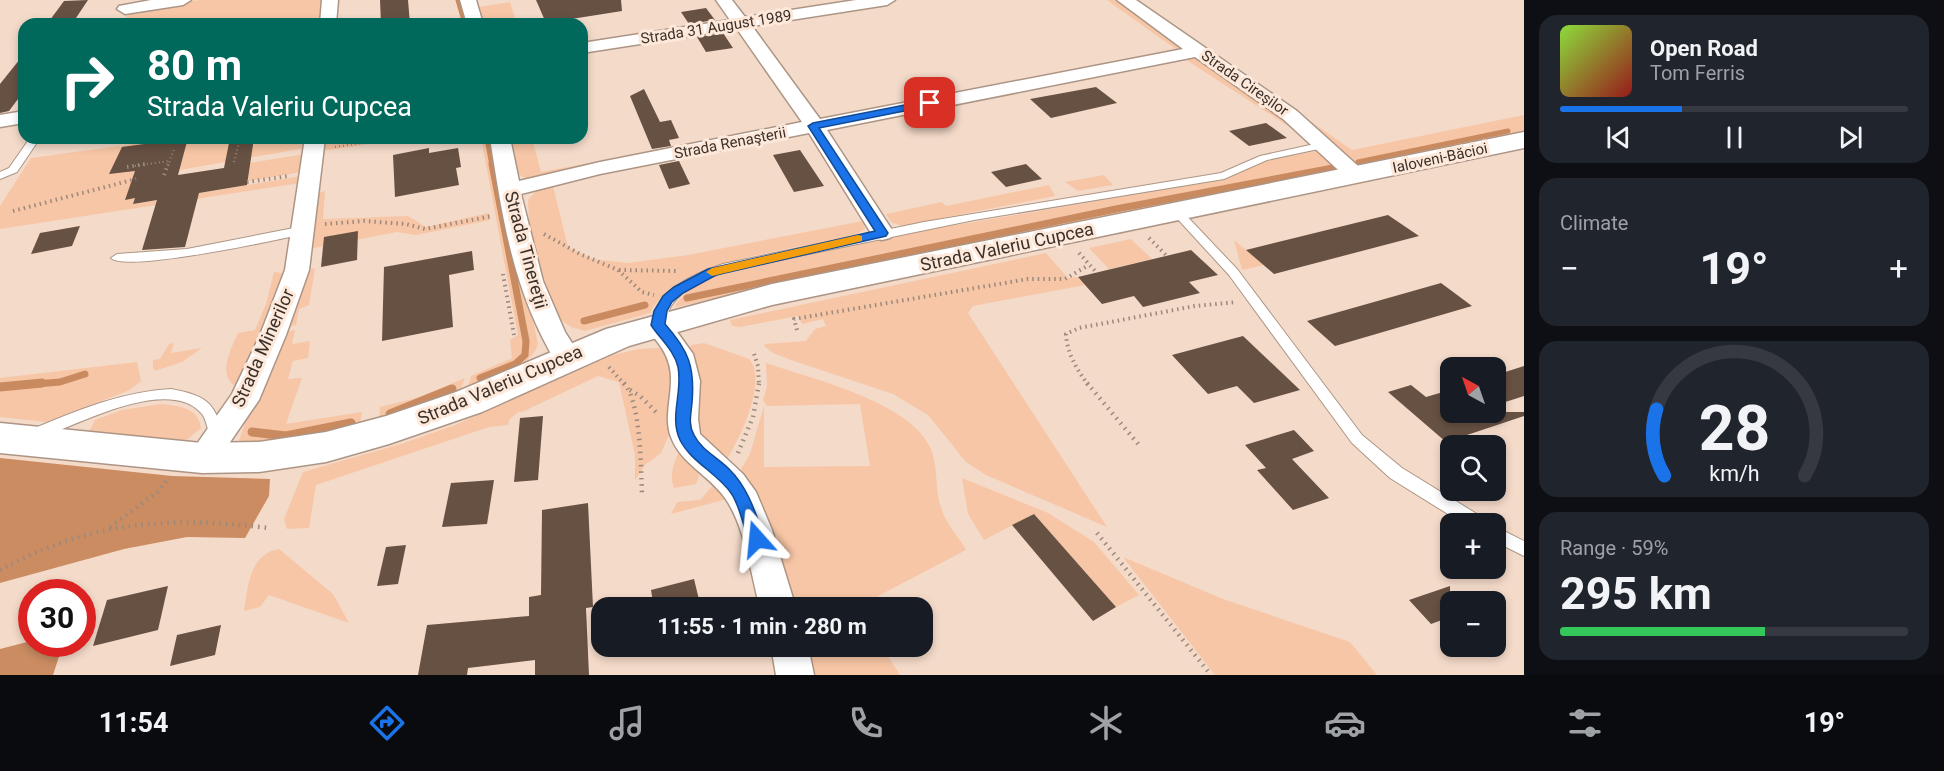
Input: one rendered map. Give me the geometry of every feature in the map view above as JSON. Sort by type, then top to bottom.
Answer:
[{"type":"main road","name":"Ialoveni-Băcioi","points":[[1357,175],[1524,140]]},
{"type":"main road","name":"Strada Valeriu Cupcea","points":[[10,439],[200,450],[259,457],[293,452],[367,436],[469,402],[574,354],[618,337],[663,312],[772,295],[1357,175]]},
{"type":"street","points":[[123,4],[183,0]]},
{"type":"street","points":[[328,18],[330,0]]},
{"type":"street","points":[[468,0],[473,18]]},
{"type":"street","points":[[724,0],[789,87],[882,233]]},
{"type":"street","name":"Strada 31 August 1989","points":[[588,47],[886,0]]},
{"type":"street","name":"Strada Cireşilor","points":[[1125,0],[1290,115],[1357,175]]},
{"type":"street","name":"Strada Renaşterii","points":[[510,190],[600,168],[1199,51]]},
{"type":"street","points":[[0,121],[18,118]]},
{"type":"street","name":"Strada Tinereţii","points":[[501,144],[537,303],[552,336],[574,354]]},
{"type":"street","name":"Strada Minerilor","points":[[200,450],[244,400],[273,335],[297,270],[313,154]]},
{"type":"street","points":[[663,312],[684,364],[687,378],[682,424],[687,439],[701,455],[724,473],[739,492],[750,517],[775,597]]},
{"type":"street","points":[[791,657],[795,675]]},
{"type":"lane","points":[[0,176],[13,170],[31,144]]},
{"type":"lane","name":"Strada Valeriu Cupcea","points":[[663,312],[695,279],[712,272],[882,233],[1224,176],[1264,158],[1324,145]]},
{"type":"lane","points":[[1177,212],[1233,272],[1357,439],[1396,473],[1461,513]]},
{"type":"lane","points":[[117,258],[169,255],[304,228]]},
{"type":"lane","name":"Strada Valeriu Cupcea","points":[[10,439],[148,394],[172,394],[193,399],[207,411],[200,450]]},
{"type":"lane","points":[[1506,539],[1524,549]]},
{"type":"path","points":[[234,162],[239,144]]},
{"type":"path","points":[[247,182],[313,154],[365,144]]},
{"type":"path","points":[[164,175],[174,150]]},
{"type":"path","points":[[127,167],[169,161]]},
{"type":"path","points":[[13,211],[136,179]]},
{"type":"path","points":[[304,228],[364,221],[406,224],[424,230],[493,216]]},
{"type":"path","points":[[517,220],[580,254],[618,270],[663,312]]},
{"type":"path","points":[[1142,231],[1167,256]]},
{"type":"path","points":[[797,330],[794,319],[802,316],[1028,279],[1065,279],[1089,265]]},
{"type":"path","points":[[618,270],[712,272]]},
{"type":"path","points":[[1139,445],[1074,366],[1065,342],[1066,334],[1079,328],[1195,306],[1255,301]]},
{"type":"path","points":[[574,354],[609,367],[630,390],[639,436],[642,496]]},
{"type":"path","points":[[724,473],[739,451],[753,414],[760,385],[760,366],[754,354]]},
{"type":"path","points":[[109,528],[159,491],[200,450]]},
{"type":"path","points":[[0,570],[22,556],[58,540],[109,528],[201,521],[269,528]]},
{"type":"path","points":[[1097,533],[1211,675]]},
{"type":"shaded area","points":[[201,0],[325,0],[324,18],[125,18],[135,11],[169,3]]},
{"type":"shaded area","points":[[1107,0],[1121,0],[1190,47],[1177,50]]},
{"type":"shaded area","points":[[510,2],[515,18],[479,18],[477,8]]},
{"type":"shaded area","points":[[1204,57],[1314,143],[1185,59]]},
{"type":"shaded area","points":[[1278,99],[1352,150],[1524,115],[1524,131],[1358,166],[1345,160]]},
{"type":"shaded area","points":[[133,144],[306,144],[305,148],[140,177],[126,199],[135,198],[134,204],[301,176],[300,183],[0,229],[0,206],[31,158]]},
{"type":"shaded area","points":[[322,144],[368,144],[329,150],[321,150]]},
{"type":"shaded area","points":[[482,144],[495,144],[538,344],[527,360],[518,366],[467,390],[471,376],[512,358],[510,340],[518,335]]},
{"type":"shaded area","points":[[508,144],[534,144],[541,172],[589,163],[590,166],[529,179],[518,173]]},
{"type":"shaded area","points":[[1316,151],[1332,160],[1337,171],[918,253],[676,307],[689,289],[724,271],[886,237],[1227,179],[1263,162]]},
{"type":"shaded area","points":[[305,154],[302,172],[248,181],[250,163]]},
{"type":"shaded area","points":[[1104,175],[1113,185],[1078,191],[1065,182]]},
{"type":"shaded area","points":[[1049,185],[1055,196],[902,226],[891,222],[886,214],[942,202],[946,206]]},
{"type":"shaded area","points":[[553,186],[568,247],[593,259],[628,263],[688,255],[863,221],[865,229],[852,237],[740,259],[711,269],[685,280],[664,295],[650,313],[585,331],[571,327],[561,320],[541,275],[530,238],[528,200],[538,189]]},
{"type":"shaded area","points":[[325,191],[323,219],[408,216],[426,227],[489,213],[490,220],[416,235],[397,232],[309,249],[316,193]]},
{"type":"shaded area","points":[[1131,239],[1152,259],[1109,269],[1089,248]]},
{"type":"shaded area","points":[[1234,240],[1264,265],[1242,270]]},
{"type":"shaded area","points":[[1046,253],[1068,278],[1077,277],[1085,285],[973,306],[968,313],[1107,527],[986,475],[966,462],[928,415],[893,394],[794,361],[773,353],[764,346],[765,344],[806,341],[815,329],[826,326],[823,319],[802,324],[798,316],[740,327],[732,326],[730,320]]},
{"type":"shaded area","points":[[315,268],[309,305],[299,309],[296,325],[282,329],[306,271]]},
{"type":"shaded area","points":[[274,272],[288,274],[237,387],[227,376],[229,354],[238,333],[255,330],[266,304]]},
{"type":"shaded area","points":[[295,330],[292,344],[310,341],[308,358],[293,361],[288,379],[302,378],[286,424],[362,412],[360,423],[311,437],[238,444],[251,404],[280,333]]},
{"type":"shaded area","points":[[174,343],[171,353],[202,348],[182,362],[155,371],[153,360],[160,359],[169,344]]},
{"type":"shaded area","points":[[704,343],[749,359],[754,368],[754,394],[750,409],[727,459],[717,460],[694,440],[689,349],[692,345]]},
{"type":"shaded area","points":[[658,348],[674,354],[675,421],[661,453],[645,465],[635,480],[635,455],[619,382],[598,376],[518,412],[509,420],[508,425],[489,427],[316,485],[309,528],[287,529],[284,519],[303,472],[401,444],[455,425],[613,355],[639,349]]},
{"type":"shaded area","points":[[137,362],[141,381],[130,390],[46,422],[0,417],[0,378]]},
{"type":"shaded area","points":[[766,363],[832,384],[881,404],[919,431],[933,454],[938,495],[944,515],[966,550],[876,597],[789,597],[737,476],[750,454],[764,406],[764,467],[870,466],[860,404],[767,406],[763,400],[767,386]]},
{"type":"shaded area","points":[[465,378],[459,393],[379,420],[380,407],[417,398]]},
{"type":"shaded area","points":[[161,404],[181,407],[192,412],[201,428],[183,443],[89,432],[95,420],[122,410]]},
{"type":"shaded area","points":[[683,444],[697,462],[698,478],[696,484],[674,488],[672,471]]},
{"type":"shaded area","points":[[0,458],[172,476],[270,479],[269,496],[245,538],[187,537],[124,549],[0,583]]},
{"type":"shaded area","points":[[962,478],[1048,513],[1094,542],[1139,595],[1116,607],[1034,514],[984,540],[968,514]]},
{"type":"shaded area","points":[[716,482],[731,498],[671,514],[677,502],[700,500]]},
{"type":"shaded area","points":[[279,549],[333,594],[349,623],[269,595],[260,607],[244,611],[249,582],[256,564],[261,557]]},
{"type":"shaded area","points":[[1123,557],[1223,599],[1350,642],[1377,675],[1215,675]]},
{"type":"shaded area","points":[[18,644],[18,657],[59,657],[53,675],[0,675],[0,649]]},
{"type":"shaded area","points":[[807,657],[888,657],[900,675],[810,675]]},
{"type":"building","points":[[88,0],[76,18],[51,18],[64,1]]},
{"type":"building","points":[[380,0],[408,0],[410,18],[381,18]]},
{"type":"building","points":[[536,0],[621,0],[622,11],[578,18],[544,18]]},
{"type":"building","points":[[706,8],[715,20],[689,24],[681,12]]},
{"type":"building","points":[[723,33],[733,48],[706,52],[697,37]]},
{"type":"building","points":[[18,62],[18,99],[9,111],[0,113],[0,84]]},
{"type":"building","points":[[1096,87],[1117,103],[1051,118],[1030,99]]},
{"type":"building","points":[[644,89],[660,122],[671,120],[679,138],[669,140],[671,146],[652,149],[630,96]]},
{"type":"building","points":[[1266,123],[1287,138],[1249,146],[1229,131]]},
{"type":"building","points":[[144,144],[186,144],[178,175],[224,168],[229,144],[253,144],[247,185],[199,193],[185,247],[142,250],[157,200],[133,204],[135,198],[125,200],[135,171],[109,174],[122,147]]},
{"type":"building","points":[[429,148],[429,153],[458,148],[461,167],[456,168],[459,185],[395,197],[393,155]]},
{"type":"building","points":[[800,150],[824,186],[794,192],[773,155]]},
{"type":"building","points":[[679,161],[690,184],[669,189],[659,165]]},
{"type":"building","points":[[1026,164],[1042,179],[1006,187],[991,172]]},
{"type":"building","points":[[1388,215],[1419,236],[1274,274],[1246,250]]},
{"type":"building","points":[[80,226],[72,246],[31,254],[40,233]]},
{"type":"building","points":[[358,231],[357,260],[321,267],[324,237]]},
{"type":"building","points":[[1191,250],[1218,275],[1189,282],[1200,293],[1143,307],[1134,296],[1102,304],[1078,277]]},
{"type":"building","points":[[472,251],[474,270],[449,275],[453,327],[382,341],[384,267]]},
{"type":"building","points":[[1441,283],[1472,306],[1335,346],[1307,321]]},
{"type":"building","points":[[1243,336],[1300,390],[1254,403],[1237,386],[1208,394],[1172,355]]},
{"type":"building","points":[[1524,366],[1524,396],[1506,402],[1506,372]]},
{"type":"building","points":[[1411,385],[1426,397],[1440,393],[1440,423],[1503,423],[1467,435],[1440,435],[1440,437],[1388,392]]},
{"type":"building","points":[[1506,412],[1524,412],[1524,416],[1506,422]]},
{"type":"building","points":[[543,416],[538,480],[514,482],[520,418]]},
{"type":"building","points":[[1294,430],[1314,451],[1292,459],[1329,498],[1293,510],[1257,470],[1266,468],[1245,445]]},
{"type":"building","points":[[494,480],[487,524],[442,527],[451,483]]},
{"type":"building","points":[[588,503],[593,597],[591,607],[586,608],[589,675],[535,675],[535,660],[468,668],[467,675],[418,675],[427,625],[529,616],[529,597],[541,595],[542,510]]},
{"type":"building","points":[[1034,514],[1116,607],[1093,621],[1012,525]]},
{"type":"building","points":[[406,545],[398,584],[377,586],[386,547]]},
{"type":"building","points":[[694,579],[698,597],[652,597],[651,590]]},
{"type":"building","points":[[168,586],[158,630],[96,645],[96,636],[107,600]]},
{"type":"building","points":[[1450,586],[1450,591],[1440,591],[1440,621],[1431,624],[1409,600]]},
{"type":"building","points":[[221,625],[215,655],[170,666],[177,635]]},
{"type":"waterway","points":[[458,0],[463,18]]},
{"type":"waterway","points":[[1358,162],[1508,131]]},
{"type":"waterway","points":[[488,144],[492,166]]},
{"type":"waterway","points":[[480,378],[515,364],[525,355],[526,341],[492,164]]},
{"type":"waterway","points":[[687,298],[1116,209],[1333,168]]},
{"type":"waterway","points":[[584,321],[645,305]]},
{"type":"waterway","points":[[24,385],[60,382],[85,374]]},
{"type":"waterway","points":[[0,387],[42,383]]},
{"type":"waterway","points":[[390,414],[452,389]]},
{"type":"waterway","points":[[252,432],[286,436],[351,423]]},
{"type":"slow traffic","points":[[712,272],[858,239]]},
{"type":"route","points":[[757,539],[739,492],[724,473],[701,455],[687,439],[682,424],[687,378],[681,354],[658,325],[660,311],[667,299],[678,290],[712,272],[882,233],[813,126],[930,103]]}]
